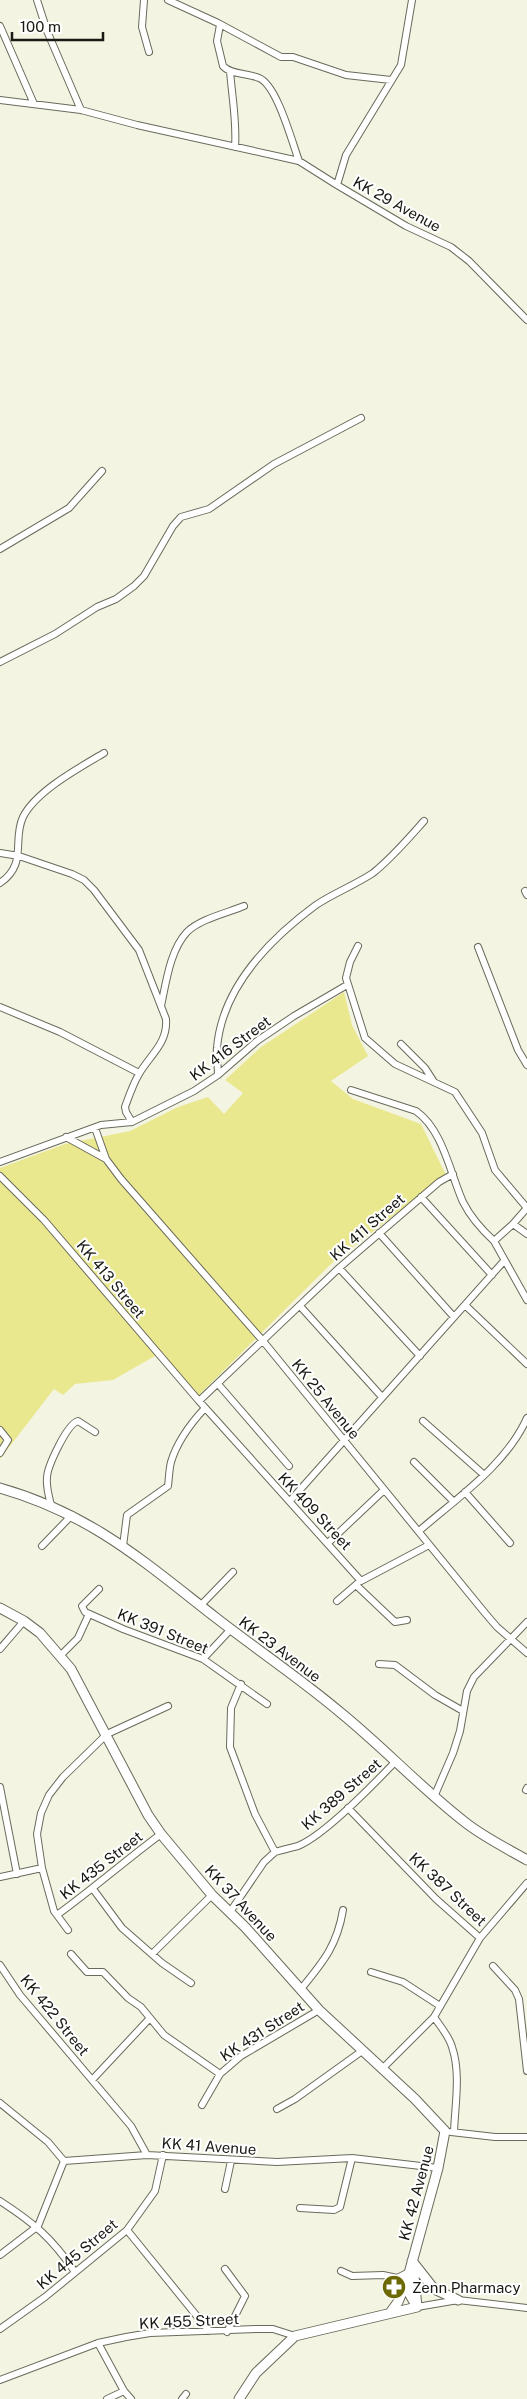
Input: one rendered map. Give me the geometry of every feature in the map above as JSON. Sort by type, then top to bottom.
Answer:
[{"type":"main road","name":"KK 23 Avenue","points":[[0,1488],[52,1505],[123,1546],[161,1573],[231,1629],[341,1712],[434,1797],[467,1824],[527,1860]]},
{"type":"main road","name":"KK 37 Avenue","points":[[0,1608],[24,1621],[40,1633],[71,1669],[148,1816],[212,1895],[301,1989],[318,2010],[449,2131]]},
{"type":"main road","name":"KK 42 Avenue","points":[[417,2307],[409,2293],[409,2274],[449,2131]]},
{"type":"main road","name":"KK 42 Avenue","points":[[412,2261],[417,2307]]},
{"type":"main road","points":[[412,2261],[434,2289],[458,2300]]},
{"type":"main road","points":[[390,2313],[398,2302],[409,2274]]},
{"type":"main road","points":[[239,2399],[256,2372],[295,2336],[417,2307]]},
{"type":"street","points":[[36,0],[47,31],[81,110]]},
{"type":"street","points":[[144,0],[142,27],[149,52]]},
{"type":"street","points":[[168,0],[281,57],[293,57],[346,75],[391,80]]},
{"type":"street","name":"KK 29 Avenue","points":[[412,0],[401,65],[346,155],[337,185],[406,226],[451,247],[475,267],[527,320]]},
{"type":"street","points":[[220,25],[217,41],[222,66],[230,71],[261,78],[272,89],[299,161]]},
{"type":"street","points":[[0,26],[34,104]]},
{"type":"street","points":[[230,71],[233,118],[236,128],[235,147]]},
{"type":"street","points":[[0,100],[81,110],[137,125],[299,161],[337,185]]},
{"type":"street","points":[[0,662],[55,634],[134,586],[144,576],[173,526],[181,517],[209,509],[274,464],[361,418]]},
{"type":"street","points":[[0,549],[68,508],[102,471]]},
{"type":"street","points":[[0,883],[11,872],[19,856],[20,828],[24,817],[35,801],[104,753]]},
{"type":"street","points":[[218,1075],[217,1048],[225,1009],[253,963],[276,938],[318,904],[372,873],[405,844],[424,821]]},
{"type":"street","points":[[0,853],[19,856],[84,880],[94,890],[139,950],[166,1019],[166,1034],[139,1073],[125,1107],[132,1122]]},
{"type":"street","points":[[161,1007],[171,960],[187,932],[202,923],[244,906]]},
{"type":"street","points":[[358,946],[347,972],[347,985],[365,1038],[395,1064],[455,1092],[482,1133],[495,1170],[527,1208],[494,1241]]},
{"type":"street","points":[[478,947],[518,1050],[527,1064]]},
{"type":"street","name":"KK 416 Street","points":[[95,1128],[107,1124],[132,1122],[200,1088],[257,1042],[294,1016],[347,985]]},
{"type":"street","points":[[0,1007],[60,1032],[139,1073]]},
{"type":"street","points":[[402,1044],[425,1068],[434,1083]]},
{"type":"street","points":[[351,1090],[416,1111],[424,1117],[442,1147],[470,1214],[480,1228],[494,1241],[527,1300]]},
{"type":"street","points":[[0,1162],[95,1128]]},
{"type":"street","name":"KK 25 Avenue","points":[[95,1128],[106,1159]]},
{"type":"street","name":"KK 25 Avenue","points":[[66,1137],[106,1159],[263,1341],[429,1545],[509,1639],[527,1653]]},
{"type":"street","name":"KK 411 Street","points":[[199,1401],[339,1268],[439,1182],[453,1174]]},
{"type":"street","name":"KK 413 Street","points":[[0,1176],[50,1226],[199,1401]]},
{"type":"street","points":[[421,1197],[492,1275]]},
{"type":"street","points":[[513,1224],[527,1234]]},
{"type":"street","points":[[379,1233],[454,1317]]},
{"type":"street","points":[[290,1501],[504,1261]]},
{"type":"street","points":[[339,1268],[420,1356]]},
{"type":"street","points":[[465,1305],[527,1364]]},
{"type":"street","points":[[300,1306],[382,1397]]},
{"type":"street","points":[[218,1384],[288,1466]]},
{"type":"street","name":"KK 409 Street","points":[[199,1401],[261,1472],[328,1543],[358,1583],[395,1622],[407,1620]]},
{"type":"street","points":[[123,1546],[127,1515],[130,1510],[164,1491],[168,1486],[171,1462],[192,1423],[205,1408]]},
{"type":"street","points":[[419,1531],[454,1502],[506,1452],[527,1418]]},
{"type":"street","points":[[52,1505],[47,1476],[67,1431],[74,1422],[78,1421],[95,1432]]},
{"type":"street","points":[[423,1421],[483,1474]]},
{"type":"street","points":[[0,1430],[8,1440],[0,1453]]},
{"type":"street","points":[[414,1462],[454,1502]]},
{"type":"street","points":[[328,1543],[384,1490]]},
{"type":"street","points":[[465,1492],[510,1543]]},
{"type":"street","points":[[42,1546],[72,1515]]},
{"type":"street","points":[[337,1601],[358,1583],[429,1545]]},
{"type":"street","points":[[201,1605],[233,1572]]},
{"type":"street","points":[[60,1656],[78,1638],[89,1614],[82,1609],[82,1606],[99,1589]]},
{"type":"street","name":"KK 391 Street","points":[[89,1614],[203,1659],[267,1704]]},
{"type":"street","points":[[0,1649],[24,1621]]},
{"type":"street","points":[[434,1797],[453,1753],[460,1731],[467,1691],[474,1677],[527,1622]]},
{"type":"street","points":[[203,1659],[231,1629]]},
{"type":"street","points":[[380,1664],[395,1665],[435,1695],[463,1711]]},
{"type":"street","points":[[230,1912],[264,1862],[275,1852],[255,1814],[230,1747],[231,1708],[240,1684]]},
{"type":"street","points":[[106,1734],[168,1706]]},
{"type":"street","name":"KK 435 Street","points":[[68,1930],[57,1915],[42,1868],[37,1834],[41,1813],[49,1795],[63,1777],[106,1734]]},
{"type":"street","name":"KK 389 Street","points":[[275,1852],[310,1839],[348,1808],[395,1762]]},
{"type":"street","points":[[0,1787],[17,1874]]},
{"type":"street","name":"KK 387 Street","points":[[348,1808],[436,1899],[480,1938],[527,1883]]},
{"type":"street","name":"KK 435 Street","points":[[57,1915],[93,1889],[122,1863],[161,1834]]},
{"type":"street","points":[[0,1877],[42,1868]]},
{"type":"street","points":[[93,1889],[122,1928],[152,1954],[191,1983]]},
{"type":"street","points":[[152,1954],[212,1895]]},
{"type":"street","points":[[301,1989],[336,1942],[343,1910]]},
{"type":"street","points":[[382,2069],[434,2017],[480,1938]]},
{"type":"street","name":"KK 431 Street","points":[[70,1954],[87,1972],[103,1972],[128,1998],[141,2007],[164,2035],[220,2074]]},
{"type":"street","points":[[492,1966],[515,1990],[519,1999],[526,2044],[527,2072]]},
{"type":"street","name":"KK 422 Street","points":[[1,1970],[131,2126],[147,2155]]},
{"type":"street","points":[[371,1972],[403,1982],[440,2006]]},
{"type":"street","name":"KK 431 Street","points":[[202,2105],[220,2074],[241,2056],[318,2010]]},
{"type":"street","points":[[434,2017],[454,2052],[456,2083],[449,2131],[495,2137],[527,2137]]},
{"type":"street","name":"KK 422 Street","points":[[92,2080],[150,2018]]},
{"type":"street","points":[[277,2108],[294,2099],[362,2051]]},
{"type":"street","points":[[0,2103],[48,2142],[64,2161],[38,2226],[0,2255]]},
{"type":"street","name":"KK 41 Avenue","points":[[64,2161],[147,2155],[231,2161],[304,2162],[352,2158],[438,2168]]},
{"type":"street","name":"KK 445 Street","points":[[0,2329],[45,2297],[127,2230],[154,2191],[163,2155]]},
{"type":"street","points":[[300,2208],[338,2209],[352,2158]]},
{"type":"street","points":[[225,2189],[231,2161]]},
{"type":"street","points":[[0,2201],[38,2226],[60,2250],[75,2272]]},
{"type":"street","points":[[127,2230],[209,2332]]},
{"type":"street","points":[[225,2269],[245,2296],[227,2332]]},
{"type":"street","points":[[340,2271],[352,2276],[383,2275],[397,2278],[409,2274]]},
{"type":"street","points":[[417,2307],[458,2300],[527,2308]]},
{"type":"street","name":"KK 455 Street","points":[[0,2380],[98,2344],[150,2333],[227,2332],[273,2329],[295,2336]]},
{"type":"street","points":[[98,2344],[124,2391],[132,2399]]},
{"type":"street","points":[[107,2399],[124,2391]]},
{"type":"shaded area","points":[[344,992],[352,1025],[368,1056],[331,1081],[353,1099],[421,1124],[446,1175],[331,1264],[198,1396],[162,1352],[113,1380],[75,1384],[63,1395],[54,1389],[0,1459],[0,1168],[65,1144],[130,1131],[178,1107],[208,1097],[224,1114],[243,1093],[225,1080],[261,1047]]},
{"type":"place","name":"Zenn Pharmacy","points":[[394,2287]]}]
